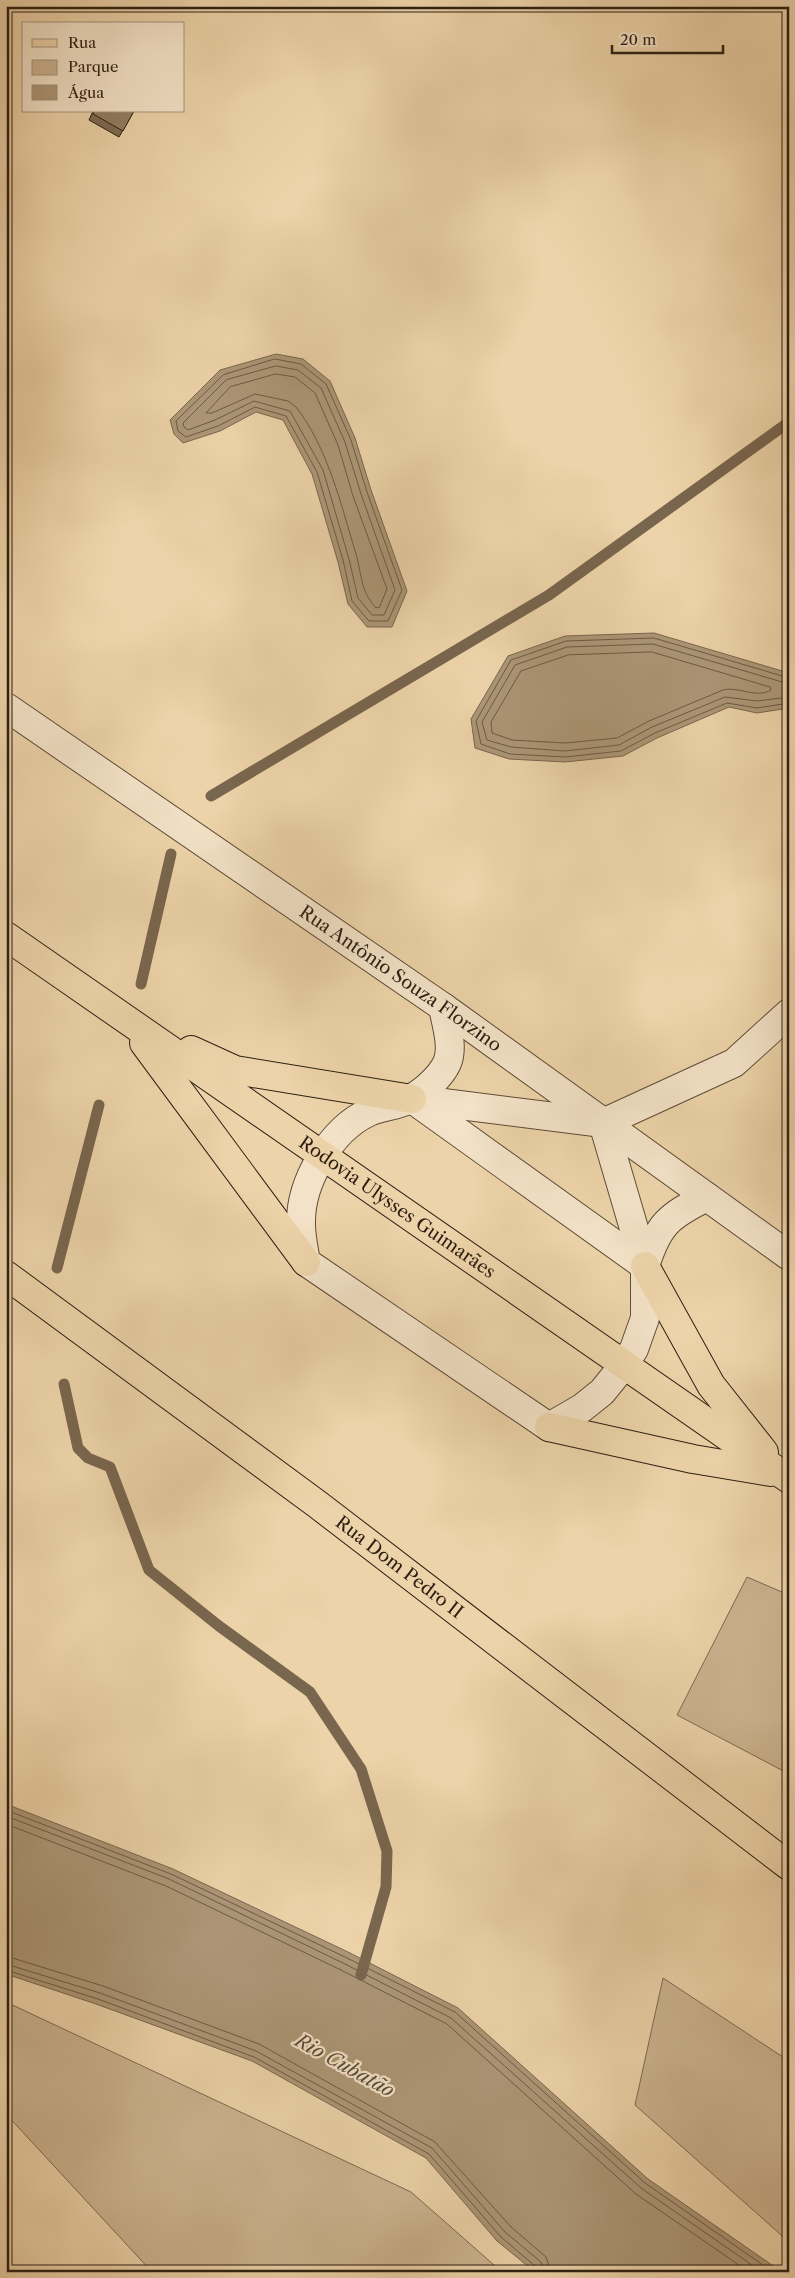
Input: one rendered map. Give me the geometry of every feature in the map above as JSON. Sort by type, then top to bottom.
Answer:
[{"type":"main road","name":"Rodovia Ulysses Guimarães","points":[[6,936],[784,1476]]},
{"type":"main road","points":[[130,1023],[235,1070],[412,1098]]},
{"type":"main road","points":[[130,1023],[306,1262]]},
{"type":"main road","points":[[645,1266],[711,1385],[784,1476]]},
{"type":"main road","name":"Rua Dom Pedro II","points":[[6,1276],[317,1504],[789,1866]]},
{"type":"main road","points":[[549,1427],[693,1459],[784,1476]]},
{"type":"street","name":"Rua Antônio Souza Florzino","points":[[6,707],[443,1007],[603,1124],[789,1256]]},
{"type":"street","points":[[443,1007],[449,1040],[448,1062],[438,1077],[412,1098],[368,1113],[338,1135],[321,1156],[305,1195],[301,1223],[306,1262],[549,1427],[582,1408],[602,1392],[624,1365],[634,1349],[645,1318],[645,1266],[603,1124]]},
{"type":"street","points":[[412,1098],[603,1124],[734,1063],[789,1012]]},
{"type":"street","points":[[412,1098],[645,1266]]},
{"type":"street","points":[[645,1266],[652,1244],[663,1225],[681,1209],[707,1197]]},
{"type":"green space","points":[[747,1577],[789,1595],[789,1774],[677,1715]]},
{"type":"green space","points":[[663,1978],[789,2061],[789,2242],[635,2105]]},
{"type":"green space","points":[[6,2002],[411,2192],[502,2272],[152,2272],[6,2114]]},
{"type":"water","points":[[276,354],[303,359],[330,381],[355,438],[371,490],[407,591],[392,627],[367,627],[348,604],[338,562],[312,474],[283,420],[256,412],[220,431],[183,443],[174,434],[170,420],[220,370]]},
{"type":"water","points":[[654,633],[789,673],[789,708],[757,713],[729,707],[657,738],[623,756],[565,762],[509,759],[475,748],[471,719],[508,656],[565,636]]},
{"type":"water","name":"Rio Cubatão","points":[[6,1804],[173,1869],[348,1952],[458,2008],[648,2179],[782,2272],[535,2272],[497,2241],[426,2158],[252,2061],[96,2004],[6,1974]]},
{"type":"building","points":[[94,112],[133,112],[123,131],[93,114]]},
{"type":"waterway","points":[[211,796],[549,595],[789,422]]},
{"type":"waterway","points":[[141,984],[171,854]]},
{"type":"waterway","points":[[57,1268],[99,1105]]},
{"type":"waterway","points":[[64,1384],[78,1448],[88,1458],[110,1467],[149,1570],[219,1626],[310,1692],[361,1769],[387,1851],[386,1887],[361,1975]]}]
